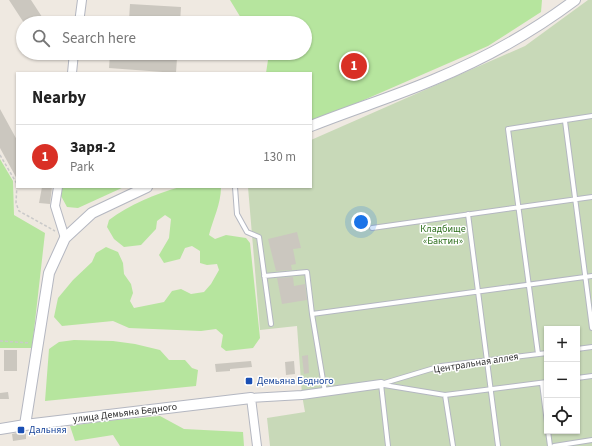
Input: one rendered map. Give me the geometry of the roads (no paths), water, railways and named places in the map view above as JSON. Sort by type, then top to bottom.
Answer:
[{"type":"street","points":[[80,16],[82,0]]},
{"type":"street","points":[[312,126],[433,80],[499,50],[554,16],[576,0]]},
{"type":"street","points":[[72,72],[73,60]]},
{"type":"street","points":[[58,188],[55,206],[65,238]]},
{"type":"street","points":[[25,425],[49,273],[65,238],[92,213],[145,188]]},
{"type":"street","points":[[257,446],[250,398],[302,395],[382,384]]},
{"type":"street","name":"улица Демьяна Бедного","points":[[0,429],[250,398]]},
{"type":"lane","points":[[538,354],[508,129],[592,116]]},
{"type":"lane","points":[[565,120],[592,328]]},
{"type":"lane","points":[[235,188],[237,214],[246,232],[259,237],[271,324]]},
{"type":"lane","points":[[372,228],[592,197]]},
{"type":"lane","points":[[468,214],[498,446]]},
{"type":"lane","points":[[264,276],[307,272],[312,314],[325,392]]},
{"type":"lane","points":[[312,314],[592,276]]},
{"type":"lane","points":[[580,349],[592,347]]},
{"type":"lane","name":"Центральная аллея","points":[[382,384],[441,366],[544,353]]},
{"type":"lane","points":[[580,378],[592,376]]},
{"type":"lane","points":[[388,446],[382,384],[445,395],[542,383],[544,399]]},
{"type":"lane","points":[[445,395],[454,446]]},
{"type":"lane","points":[[548,434],[550,446]]},
{"type":"lane","points":[[554,446],[592,440]]},
{"type":"place","name":"Заря-2","points":[[354,66]]},
{"type":"place","name":"Демьяна Бедного","points":[[249,381]]},
{"type":"place","name":"Дальняя","points":[[21,430]]},
{"type":"park label","name":"Кладбище «Бактин»","points":[[443,234]]}]
